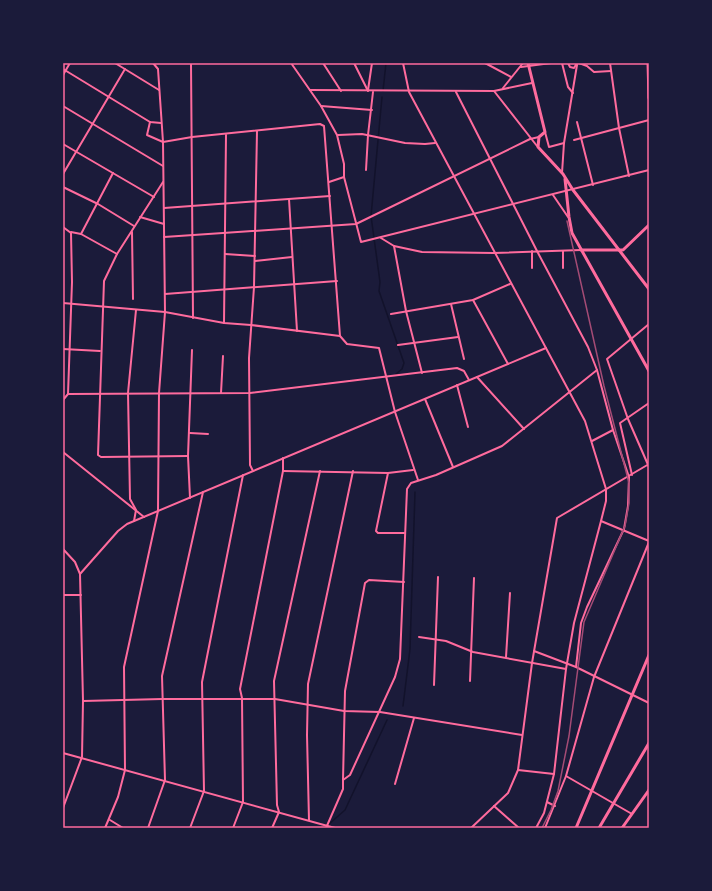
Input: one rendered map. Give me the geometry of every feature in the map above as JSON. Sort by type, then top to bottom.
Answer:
[{"type":"main road","points":[[648,63],[649,98]]},
{"type":"main road","points":[[528,65],[545,132],[539,137],[538,147],[564,176],[573,190],[649,289]]},
{"type":"main road","points":[[564,176],[572,233],[649,370]]},
{"type":"main road","points":[[581,250],[623,250],[649,225]]},
{"type":"main road","points":[[576,828],[649,655]]},
{"type":"main road","points":[[599,828],[649,743]]},
{"type":"main road","points":[[622,828],[649,790]]},
{"type":"street","points":[[63,76],[64,70],[70,63]]},
{"type":"street","points":[[115,63],[159,90]]},
{"type":"street","points":[[105,828],[110,820],[125,770],[124,667],[158,511],[159,393],[165,312],[164,208],[158,67],[153,63]]},
{"type":"street","points":[[191,63],[193,318]]},
{"type":"street","points":[[291,63],[321,106],[338,135],[344,164],[344,177],[359,241],[362,242],[649,170]]},
{"type":"street","points":[[323,63],[341,91]]},
{"type":"street","points":[[354,63],[368,91]]},
{"type":"street","points":[[368,91],[372,63]]},
{"type":"street","points":[[403,63],[409,92],[510,284],[585,421],[606,489],[606,501],[574,623],[566,669],[554,774],[547,802],[536,828]]},
{"type":"street","points":[[485,63],[511,78]]},
{"type":"street","points":[[503,89],[523,63]]},
{"type":"street","points":[[520,67],[551,63]]},
{"type":"street","points":[[562,63],[568,87],[572,92]]},
{"type":"street","points":[[568,63],[572,68],[578,64],[587,66],[595,73],[611,71]]},
{"type":"street","points":[[587,66],[590,63]]},
{"type":"street","points":[[610,63],[619,128],[629,176]]},
{"type":"street","points":[[564,176],[564,143],[578,64]]},
{"type":"street","points":[[64,70],[150,122],[161,123]]},
{"type":"street","points":[[63,174],[78,152],[125,70]]},
{"type":"street","points":[[310,90],[373,92],[494,91],[532,84]]},
{"type":"street","points":[[494,91],[530,139],[538,147]]},
{"type":"street","points":[[366,170],[373,92]]},
{"type":"street","points":[[456,92],[489,159],[588,347],[597,370],[613,430],[629,477],[628,506],[624,529],[583,618],[576,668]]},
{"type":"street","points":[[63,106],[163,166]]},
{"type":"street","points":[[321,106],[372,110]]},
{"type":"street","points":[[574,140],[649,120]]},
{"type":"street","points":[[150,122],[147,135],[162,142],[192,137],[320,124],[324,126],[333,227],[340,336],[347,344],[379,348],[395,412],[413,470],[418,480]]},
{"type":"street","points":[[577,122],[592,185]]},
{"type":"street","points":[[253,471],[250,465],[249,358],[255,261],[257,131]]},
{"type":"street","points":[[545,132],[548,146],[550,147],[564,143]]},
{"type":"street","points":[[224,323],[226,134]]},
{"type":"street","points":[[338,135],[369,135],[374,138],[405,143],[435,143]]},
{"type":"street","points":[[164,237],[291,230],[356,224],[530,139],[539,137]]},
{"type":"street","points":[[63,144],[154,197]]},
{"type":"street","points":[[81,234],[113,173]]},
{"type":"street","points":[[329,182],[344,177]]},
{"type":"street","points":[[163,182],[134,226],[104,282],[100,351],[98,455],[101,457],[188,456]]},
{"type":"street","points":[[63,187],[98,204],[134,226]]},
{"type":"street","points":[[553,195],[569,217]]},
{"type":"street","points":[[164,208],[330,196]]},
{"type":"street","points":[[289,199],[297,331]]},
{"type":"street","points":[[140,217],[164,224]]},
{"type":"street","points":[[63,227],[71,232],[81,234],[118,254]]},
{"type":"street","points":[[132,230],[133,299]]},
{"type":"street","points":[[63,400],[68,394],[70,303],[72,282],[71,232]]},
{"type":"street","points":[[381,238],[394,246],[422,252],[494,253],[581,250]]},
{"type":"street","points":[[394,246],[406,311],[422,373]]},
{"type":"street","points":[[532,251],[532,268]]},
{"type":"street","points":[[563,251],[563,268]]},
{"type":"street","points":[[225,254],[255,256]]},
{"type":"street","points":[[255,261],[292,257]]},
{"type":"street","points":[[164,294],[337,281]]},
{"type":"street","points":[[392,314],[473,300],[510,284]]},
{"type":"street","points":[[473,300],[508,364]]},
{"type":"street","points":[[63,303],[165,312],[224,323],[340,336]]},
{"type":"street","points":[[451,304],[464,359]]},
{"type":"street","points":[[134,521],[136,510],[130,499],[128,393],[136,310]]},
{"type":"street","points":[[471,828],[508,793],[518,770],[532,663],[557,518],[649,465],[628,419],[607,358],[649,324]]},
{"type":"street","points":[[398,345],[458,337]]},
{"type":"street","points":[[80,574],[118,531],[144,516],[546,348]]},
{"type":"street","points":[[63,349],[100,351]]},
{"type":"street","points":[[190,498],[188,456],[192,350]]},
{"type":"street","points":[[221,393],[222,356]]},
{"type":"street","points":[[68,394],[190,392],[250,393],[457,368],[464,371],[469,380]]},
{"type":"street","points":[[343,780],[350,775],[380,712],[395,677],[400,660],[407,489],[411,483],[502,446],[597,370]]},
{"type":"street","points":[[477,377],[524,429]]},
{"type":"street","points":[[457,386],[468,427]]},
{"type":"street","points":[[425,399],[453,467]]},
{"type":"street","points":[[632,475],[620,423],[628,419],[649,403]]},
{"type":"street","points":[[592,441],[613,430]]},
{"type":"street","points":[[189,432],[208,434]]},
{"type":"street","points":[[63,452],[144,516]]},
{"type":"street","points":[[232,828],[242,802],[242,698],[240,689],[283,471],[283,458]]},
{"type":"street","points":[[283,471],[388,472],[413,470]]},
{"type":"street","points":[[272,828],[279,812],[276,805],[274,681],[320,471]]},
{"type":"street","points":[[309,820],[308,684],[353,471]]},
{"type":"street","points":[[388,472],[376,531],[378,533],[404,533]]},
{"type":"street","points":[[190,828],[204,791],[202,682],[243,475]]},
{"type":"street","points":[[148,828],[165,780],[162,676],[203,492]]},
{"type":"street","points":[[545,828],[566,776],[594,677],[649,542],[624,529],[601,521]]},
{"type":"street","points":[[63,549],[75,562],[80,574],[83,702],[82,757],[63,808]]},
{"type":"street","points":[[434,685],[437,639],[438,577]]},
{"type":"street","points":[[470,681],[473,652],[474,578]]},
{"type":"street","points":[[327,827],[344,789],[345,691],[365,582],[369,580],[404,582]]},
{"type":"street","points":[[506,657],[510,593]]},
{"type":"street","points":[[63,595],[81,595]]},
{"type":"street","points":[[419,637],[437,639],[473,652],[566,669]]},
{"type":"street","points":[[534,651],[576,668],[649,703]]},
{"type":"street","points":[[83,702],[162,699],[275,699],[344,710],[380,712],[522,735]]},
{"type":"street","points":[[395,784],[414,718]]},
{"type":"street","points":[[63,752],[335,828]]},
{"type":"street","points":[[518,770],[554,774]]},
{"type":"street","points":[[566,776],[632,814]]},
{"type":"street","points":[[547,802],[555,806]]},
{"type":"street","points":[[494,806],[519,828]]},
{"type":"street","points":[[110,820],[123,828]]},
{"type":"waterway","points":[[383,91],[386,63]]},
{"type":"waterway","points":[[382,97],[371,216],[380,282],[379,291],[404,363],[402,369],[396,374]]},
{"type":"waterway","points":[[403,706],[410,649],[415,492]]},
{"type":"waterway","points":[[328,825],[345,810],[387,720]]},
{"type":"railway","points":[[542,828],[558,791],[569,736],[584,622],[625,526],[629,503],[629,483],[604,386],[567,221]]}]
